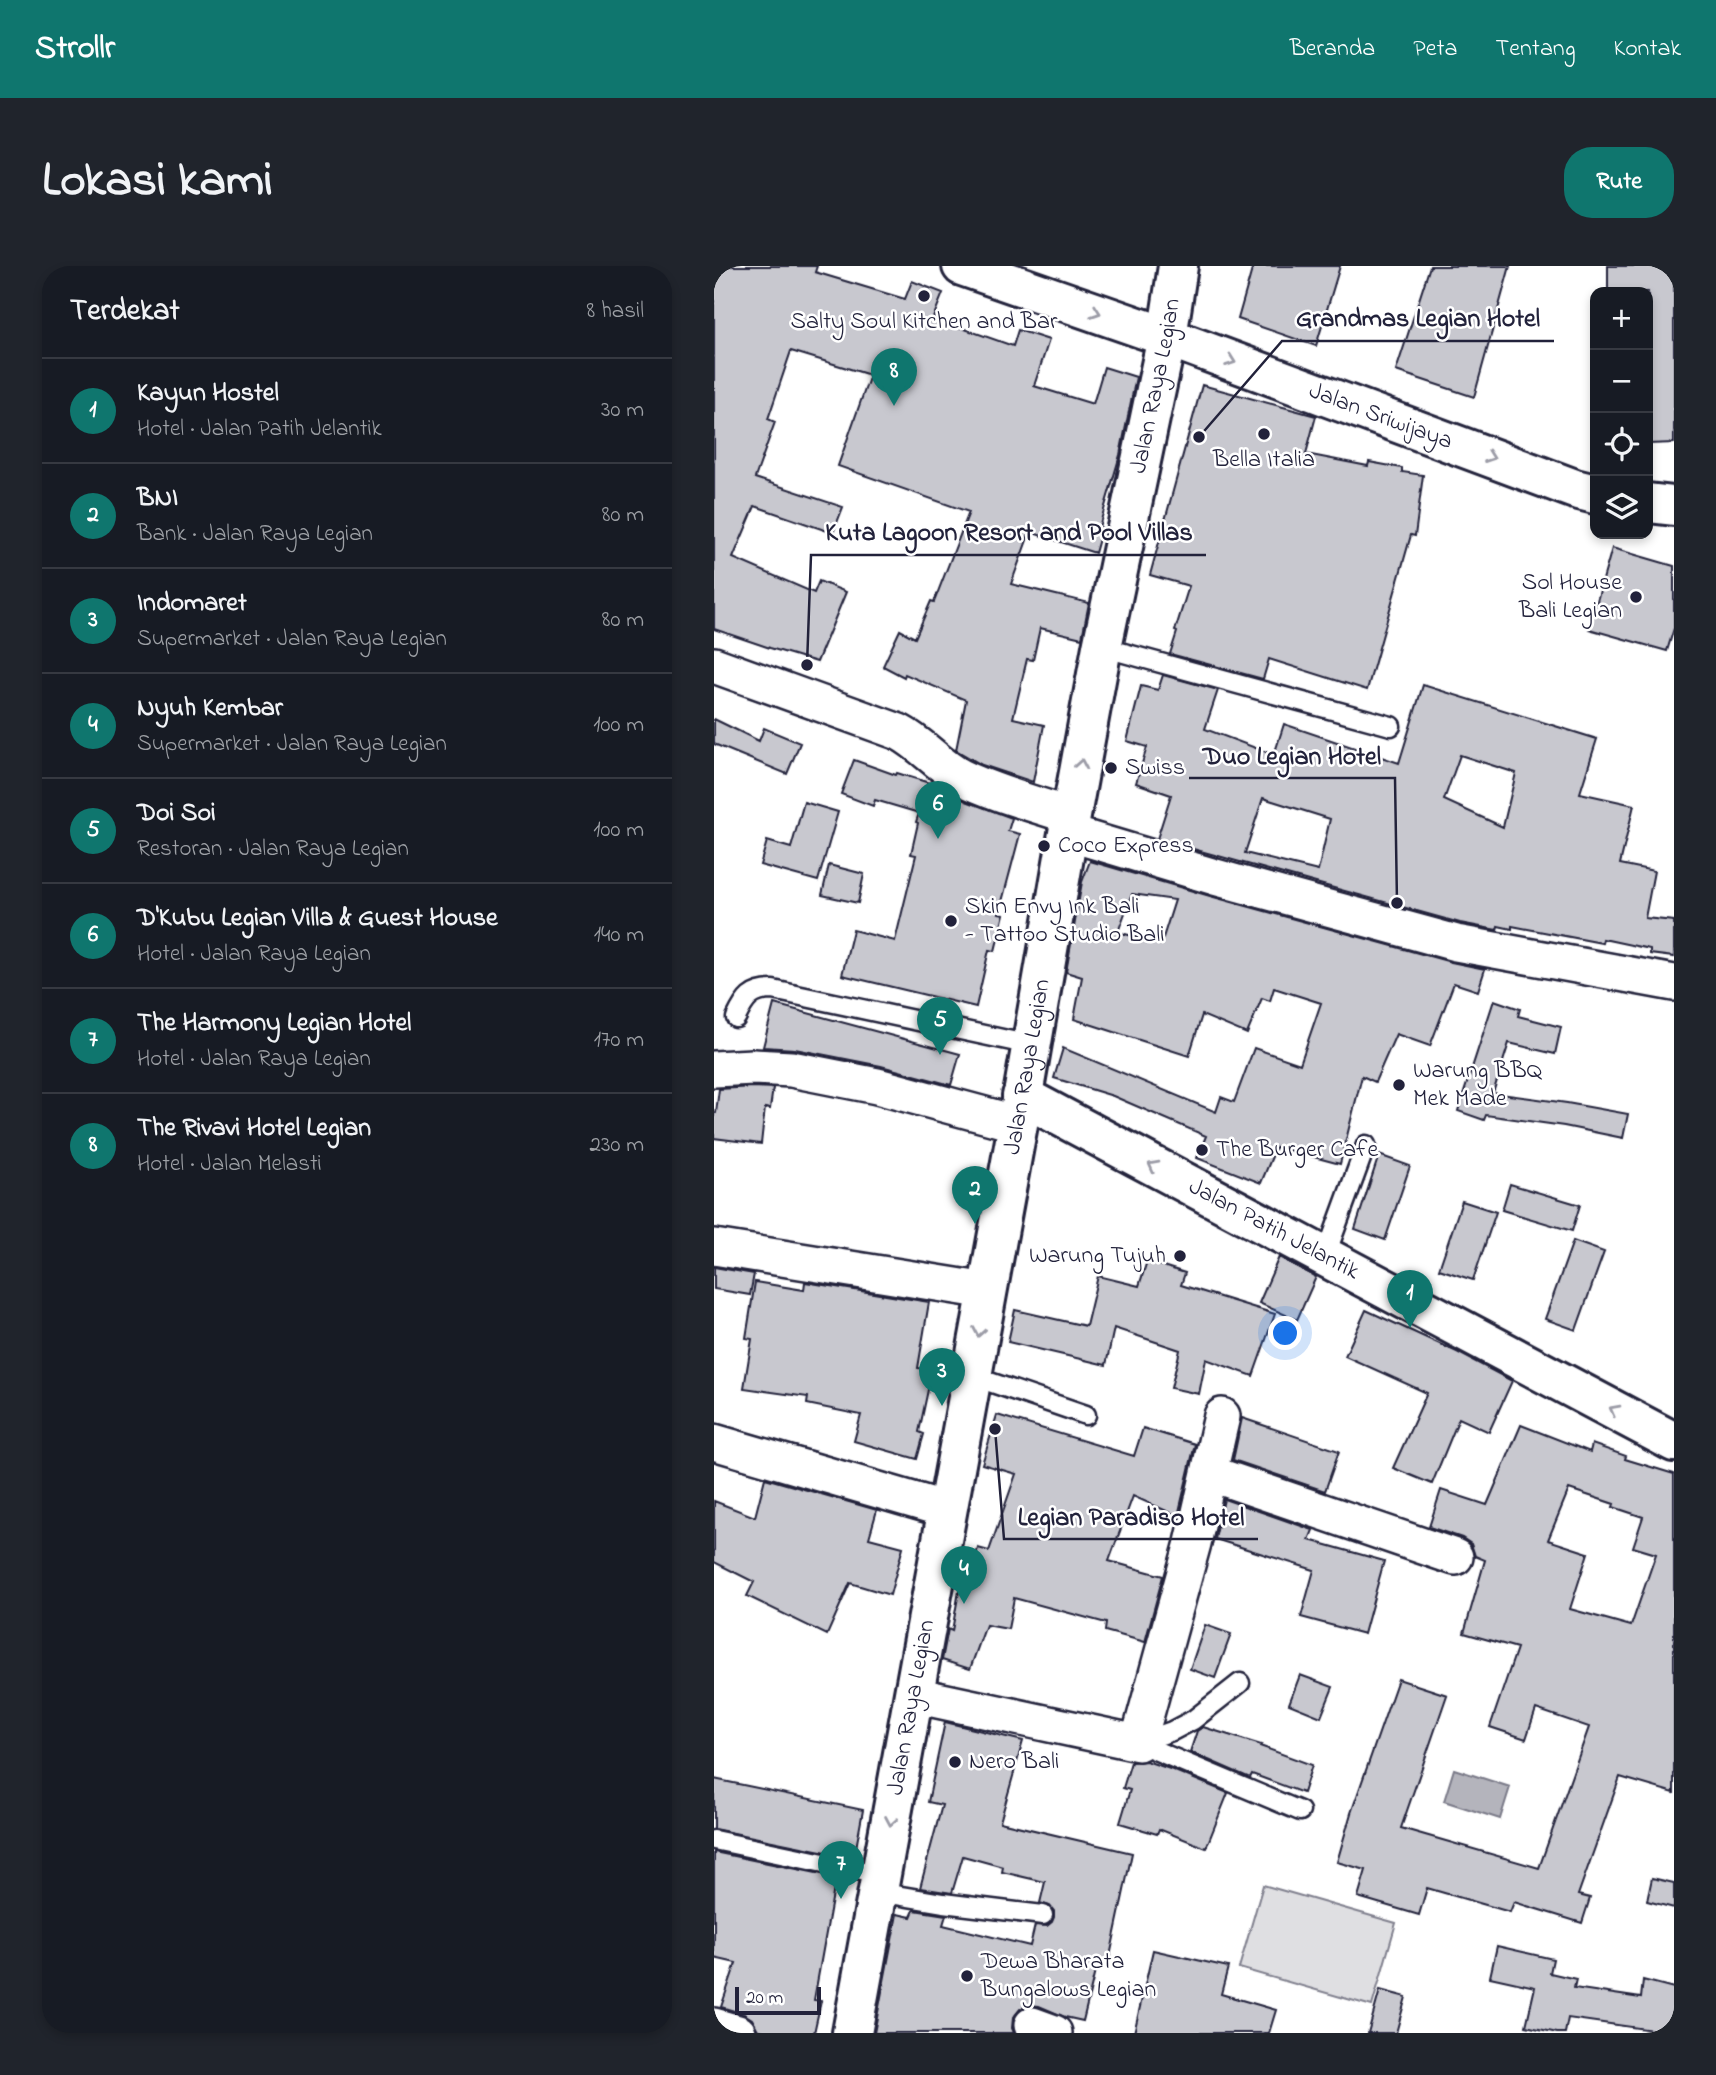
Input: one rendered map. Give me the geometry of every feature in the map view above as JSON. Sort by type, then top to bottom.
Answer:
[{"type":"main road","name":"Jalan Sriwijaya","points":[[962,266],[1167,337],[1590,493]]},
{"type":"main road","name":"Jalan Raya Legian","points":[[852,2033],[1020,1110],[1069,824],[1102,648],[1167,337],[1178,266]]},
{"type":"main road","points":[[1653,504],[1674,506]]},
{"type":"main road","name":"Jalan Patih Jelantik","points":[[1020,1110],[1325,1257],[1674,1442]]},
{"type":"street","points":[[714,665],[899,732],[911,738],[960,776],[1069,824],[1215,877],[1456,943],[1674,983]]},
{"type":"street","points":[[714,1069],[790,1069],[1020,1110]]},
{"type":"street","points":[[714,1247],[987,1291]]},
{"type":"street","points":[[914,1695],[1138,1743],[1193,1543],[1222,1416]]},
{"type":"street","points":[[714,1443],[947,1510]]},
{"type":"street","points":[[1209,1473],[1455,1557]]},
{"type":"street","points":[[714,2026],[738,2033]]},
{"type":"lane","points":[[1102,648],[1391,726]]},
{"type":"lane","points":[[736,1018],[752,994],[761,990],[773,990],[1031,1045]]},
{"type":"lane","points":[[1325,1257],[1366,1145]]},
{"type":"lane","points":[[972,1376],[1086,1415]]},
{"type":"lane","points":[[1138,1743],[1172,1731],[1192,1720],[1240,1683]]},
{"type":"lane","points":[[1138,1743],[1300,1811]]},
{"type":"lane","points":[[714,1840],[880,1883],[943,1903],[1042,1915]]},
{"type":"shaded area","points":[[1454,1769],[1510,1787],[1500,1819],[1444,1801]]},
{"type":"shaded area","points":[[1263,1885],[1396,1923],[1372,2006],[1239,1968]]},
{"type":"building","points":[[714,266],[817,266],[815,272],[905,299],[912,281],[943,293],[933,318],[1013,346],[1018,330],[1049,340],[1034,386],[1093,404],[1104,367],[1136,377],[1120,455],[1099,527],[1102,528],[1095,553],[1030,532],[1011,584],[1089,603],[1082,638],[1040,628],[1033,660],[1027,659],[1013,718],[1044,725],[1033,782],[982,765],[956,750],[966,700],[905,674],[904,677],[883,666],[900,630],[915,638],[931,601],[934,602],[969,512],[838,466],[870,375],[791,351],[768,419],[775,422],[755,478],[843,507],[833,533],[755,506],[733,558],[814,593],[819,581],[846,592],[817,662],[714,629]]},
{"type":"building","points":[[1253,266],[1340,266],[1316,346],[1238,319]]},
{"type":"building","points":[[1430,266],[1510,266],[1474,397],[1396,371]]},
{"type":"building","points":[[1608,266],[1674,266],[1674,443],[1653,444],[1653,287],[1608,287]]},
{"type":"building","points":[[1202,385],[1316,416],[1306,454],[1368,466],[1369,462],[1423,475],[1415,536],[1411,535],[1367,690],[1269,659],[1263,679],[1170,654],[1189,586],[1150,575]]},
{"type":"building","name":"Sol House Bali Legian","points":[[1612,548],[1674,566],[1674,628],[1667,651],[1589,629]]},
{"type":"building","points":[[1163,675],[1218,690],[1205,729],[1274,755],[1284,724],[1399,763],[1423,685],[1597,739],[1580,793],[1634,805],[1620,864],[1654,871],[1645,918],[1674,921],[1674,957],[1650,954],[1650,949],[1603,939],[1602,943],[1512,926],[1512,929],[1498,926],[1497,930],[1460,923],[1157,839],[1171,795],[1136,783],[1147,747],[1127,741],[1141,686],[1158,690]],"holes":[[[1460,755],[1516,773],[1503,827],[1444,800]],[[1263,798],[1330,819],[1318,871],[1245,853]]]},
{"type":"building","points":[[714,719],[759,741],[764,728],[800,743],[787,774],[714,744]]},
{"type":"building","points":[[854,760],[936,785],[966,801],[1012,818],[1008,831],[1020,834],[999,913],[1004,914],[995,951],[989,950],[976,1007],[842,975],[853,930],[895,941],[916,855],[911,854],[919,813],[875,800],[873,806],[841,794]]},
{"type":"building","points":[[804,802],[838,812],[818,881],[760,865],[767,841],[791,848]]},
{"type":"building","points":[[1090,861],[1451,962],[1485,969],[1478,991],[1454,983],[1430,1046],[1396,1034],[1375,1082],[1362,1076],[1340,1164],[1276,1147],[1261,1183],[1197,1158],[1206,1136],[1113,1096],[1054,1078],[1063,1048],[1216,1112],[1221,1097],[1234,1102],[1254,1048],[1300,1064],[1321,1003],[1274,988],[1270,1001],[1262,998],[1247,1034],[1202,1015],[1189,1056],[1074,1019],[1082,977],[1066,972],[1082,882]],"holes":[[[1132,894],[1175,900],[1161,944],[1118,932]]]},
{"type":"building","points":[[829,865],[864,874],[858,903],[822,895]]},
{"type":"building","points":[[1494,1000],[1520,1009],[1518,1016],[1561,1027],[1555,1054],[1509,1043],[1493,1093],[1628,1114],[1623,1138],[1486,1115],[1484,1120],[1458,1111]]},
{"type":"building","points":[[774,1004],[960,1054],[951,1085],[881,1066],[795,1049],[763,1047]]},
{"type":"building","points":[[773,1088],[770,1109],[765,1108],[761,1144],[714,1138],[714,1113],[719,1089]]},
{"type":"building","points":[[1379,1155],[1410,1166],[1385,1240],[1355,1229]]},
{"type":"building","points":[[1510,1184],[1580,1205],[1572,1231],[1502,1210]]},
{"type":"building","points":[[1462,1201],[1496,1212],[1473,1280],[1439,1269]]},
{"type":"building","points":[[1573,1241],[1604,1252],[1576,1330],[1545,1319]]},
{"type":"building","points":[[1279,1257],[1316,1277],[1297,1320],[1259,1303]]},
{"type":"building","points":[[1147,1261],[1185,1273],[1181,1285],[1275,1314],[1253,1376],[1206,1359],[1199,1394],[1171,1388],[1180,1350],[1114,1328],[1106,1365],[1008,1342],[1015,1310],[1086,1326],[1098,1276],[1139,1286]]},
{"type":"building","points":[[714,1267],[754,1274],[750,1295],[714,1289]]},
{"type":"building","points":[[755,1282],[804,1290],[805,1282],[929,1302],[918,1368],[932,1371],[919,1432],[924,1434],[917,1459],[854,1441],[861,1415],[807,1404],[808,1397],[744,1388],[752,1339],[746,1338]]},
{"type":"building","points":[[1366,1310],[1512,1381],[1489,1432],[1459,1418],[1432,1484],[1393,1468],[1427,1393],[1345,1356]]},
{"type":"building","points":[[997,1415],[1134,1456],[1143,1428],[1195,1444],[1178,1516],[1133,1496],[1109,1561],[1163,1576],[1145,1642],[1105,1631],[1106,1623],[1014,1598],[1008,1629],[986,1625],[970,1669],[942,1660],[948,1629],[952,1631],[959,1591],[966,1592],[978,1548],[989,1551],[1016,1474],[982,1464]]},
{"type":"building","points":[[1242,1418],[1339,1451],[1325,1491],[1233,1460]]},
{"type":"building","points":[[1521,1425],[1590,1452],[1592,1444],[1626,1456],[1625,1459],[1674,1474],[1674,1793],[1620,1777],[1578,1895],[1590,1898],[1582,1923],[1514,1902],[1510,1912],[1427,1888],[1419,1915],[1358,1897],[1366,1870],[1337,1862],[1351,1813],[1398,1679],[1447,1695],[1401,1828],[1539,1868],[1589,1727],[1536,1709],[1526,1739],[1490,1727],[1517,1648],[1464,1633],[1485,1560],[1475,1556],[1471,1544],[1462,1538],[1429,1527],[1441,1490],[1487,1505]],"holes":[[[1569,1489],[1614,1504],[1613,1507],[1643,1517],[1633,1547],[1656,1554],[1631,1626],[1570,1609],[1588,1553],[1548,1540]]]},
{"type":"building","points":[[765,1478],[877,1510],[869,1538],[903,1547],[890,1595],[850,1583],[827,1635],[747,1596],[754,1582],[714,1562],[714,1501],[755,1517]]},
{"type":"building","points":[[1224,1499],[1313,1530],[1309,1540],[1384,1561],[1364,1634],[1301,1617],[1314,1570],[1215,1539]]},
{"type":"building","points":[[1205,1625],[1231,1634],[1215,1678],[1190,1669]]},
{"type":"building","points":[[1300,1675],[1333,1687],[1321,1717],[1289,1704]]},
{"type":"building","points":[[945,1722],[1023,1741],[1000,1822],[1132,1853],[1109,1961],[1098,1959],[1083,2021],[1029,2005],[1020,2009],[1013,2018],[1014,2033],[874,2033],[897,1914],[911,1917],[914,1910],[946,1915],[943,1925],[1030,1946],[1035,1925],[1047,1926],[1054,1917],[1050,1906],[1040,1903],[1045,1882],[1002,1872],[1003,1867],[963,1856],[952,1893],[920,1888],[942,1805],[928,1802]]},
{"type":"building","points":[[1203,1727],[1312,1765],[1303,1793],[1252,1774],[1250,1778],[1190,1752],[1197,1731]]},
{"type":"building","points":[[1146,1761],[1228,1793],[1206,1848],[1159,1829],[1157,1834],[1120,1823],[1130,1790],[1123,1788],[1131,1762]]},
{"type":"building","points":[[714,1779],[863,1810],[856,1848],[842,1846],[841,1855],[714,1829]]},
{"type":"building","points":[[714,1852],[836,1877],[814,2000],[821,2001],[814,2033],[758,2030],[752,2019],[744,2014],[721,2007],[736,1963],[714,1958]]},
{"type":"building","points":[[1652,1878],[1674,1883],[1674,1908],[1647,1901]]},
{"type":"building","points":[[1497,1946],[1553,1959],[1550,1973],[1576,1979],[1574,1988],[1641,1998],[1643,1980],[1674,1988],[1674,2033],[1568,2018],[1565,2033],[1526,2026],[1535,1987],[1490,1977]]},
{"type":"building","points":[[1153,1950],[1228,1967],[1221,1994],[1276,2010],[1269,2033],[1134,2033]]},
{"type":"building","points":[[1380,1990],[1406,1997],[1396,2033],[1368,2033]]},
{"type":"place","name":"Salty Soul Kitchen and Bar","points":[[924,296]]},
{"type":"place","name":"The Rivavi Hotel Legian","points":[[894,406]]},
{"type":"place","name":"Bella Italia","points":[[1264,434]]},
{"type":"place","name":"Grandmas Legian Hotel","points":[[1199,437]]},
{"type":"place","name":"Sol House Bali Legian","points":[[1636,597]]},
{"type":"place","name":"Kuta Lagoon Resort and Pool Villas","points":[[807,665]]},
{"type":"place","name":"Swiss","points":[[1111,768]]},
{"type":"place","name":"D'Kubu Legian Villa & Guest House","points":[[938,839]]},
{"type":"place","name":"Coco Express","points":[[1044,846]]},
{"type":"place","name":"Duo Legian Hotel","points":[[1397,903]]},
{"type":"place","name":"Skin Envy Ink Bali - Tattoo Studio Bali","points":[[951,921]]},
{"type":"place","name":"Doi Soi","points":[[940,1055]]},
{"type":"place","name":"Warung BBQ Mek Made","points":[[1399,1085]]},
{"type":"place","name":"The Burger Cafe","points":[[1202,1150]]},
{"type":"place","name":"BNI","points":[[975,1224]]},
{"type":"place","name":"Warung Tujuh","points":[[1180,1256]]},
{"type":"place","name":"Kayun Hostel","points":[[1410,1328]]},
{"type":"place","name":"Indomaret","points":[[942,1406]]},
{"type":"place","name":"Legian Paradiso Hotel","points":[[995,1429]]},
{"type":"place","name":"Nyuh Kembar","points":[[964,1604]]},
{"type":"place","name":"Nero Bali","points":[[955,1762]]},
{"type":"place","name":"The Harmony Legian Hotel","points":[[841,1899]]},
{"type":"place","name":"Dewa Bharata Bungalows Legian","points":[[967,1976]]}]
